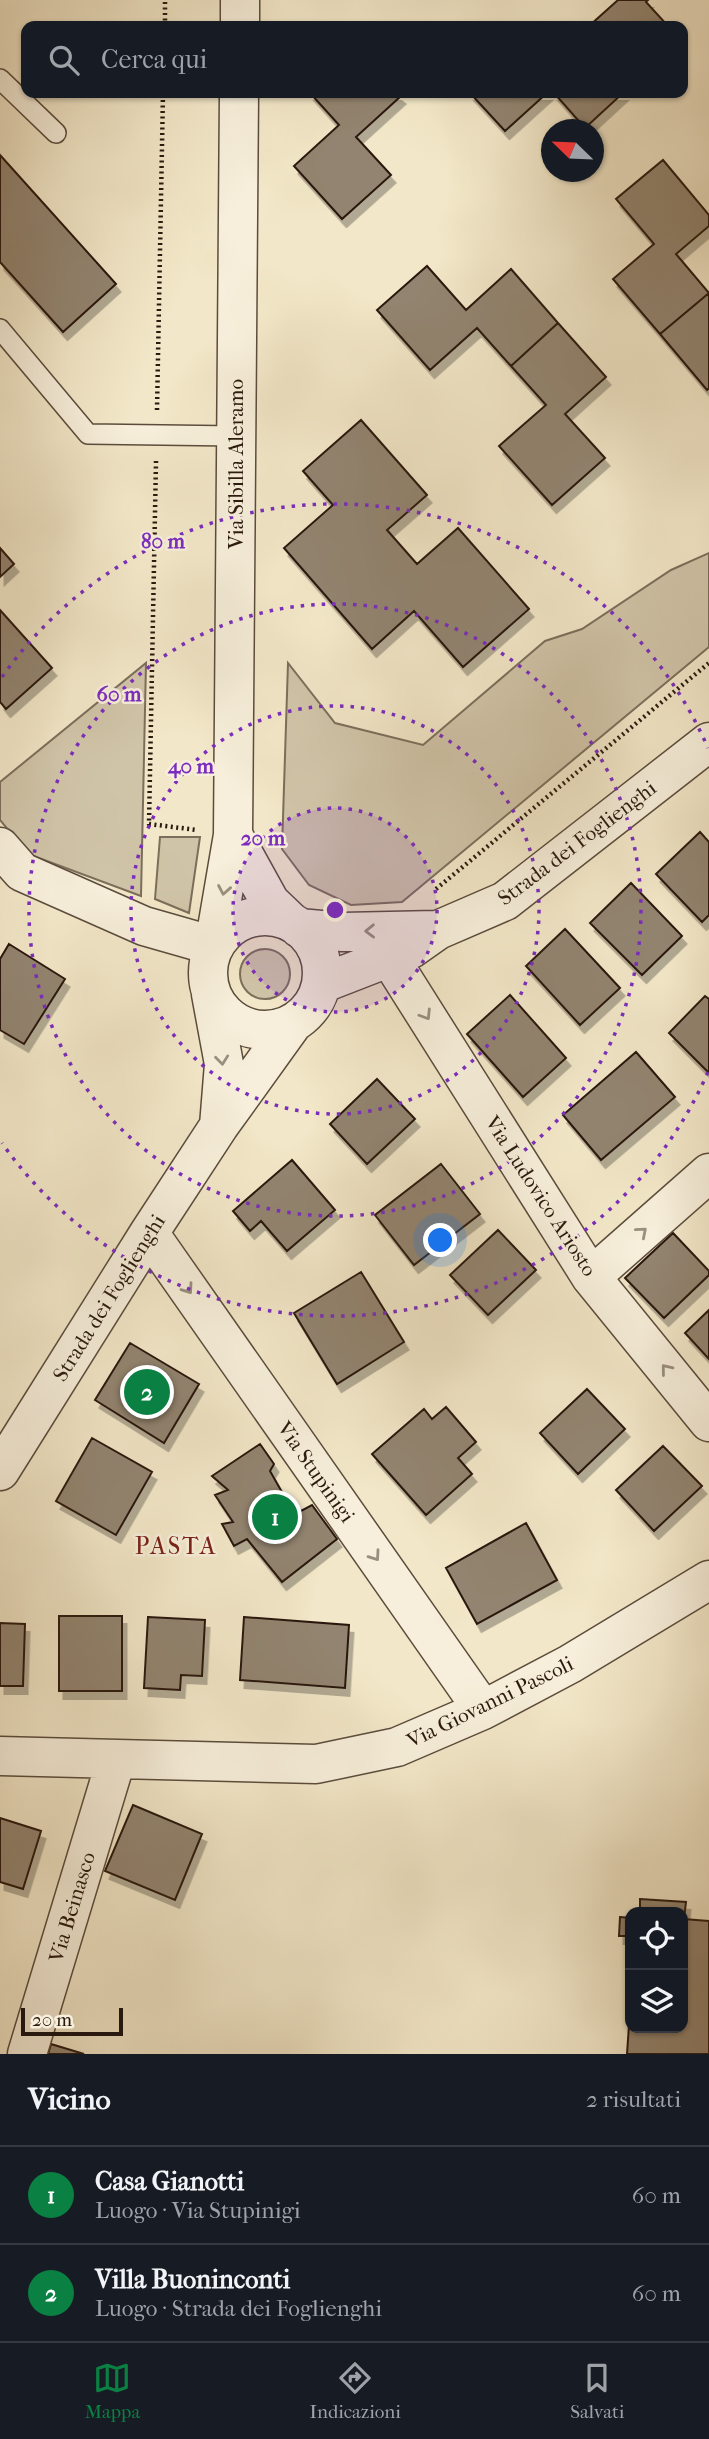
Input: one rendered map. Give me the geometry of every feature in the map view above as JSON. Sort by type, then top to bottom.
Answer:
[{"type":"street","points":[[240,0],[240,21]]},
{"type":"street","name":"Via Sibilla Aleramo","points":[[214,946],[233,835],[239,98]]},
{"type":"street","name":"Strada dei Foglienghi","points":[[0,1471],[219,1126],[291,1026],[312,1006],[321,984],[411,949],[438,930],[505,901],[709,742]]},
{"type":"street","name":"Via Sibilla Aleramo","points":[[233,835],[270,902],[295,925]]},
{"type":"street","points":[[0,847],[22,872],[145,926],[214,946]]},
{"type":"street","name":"Strada dei Foglienghi","points":[[219,1126],[224,1064],[207,974],[214,946],[224,933],[239,921],[266,915],[295,925],[342,932],[438,930]]},
{"type":"street","points":[[295,925],[308,935],[317,948],[321,961],[321,984]]},
{"type":"street","name":"Via Ludovico Ariosto","points":[[390,957],[591,1277],[709,1422]]},
{"type":"street","points":[[211,994],[229,1017],[249,1028],[267,1030],[291,1026]]},
{"type":"street","points":[[591,1277],[709,1173]]},
{"type":"street","name":"Via Stupinigi","points":[[149,1233],[483,1710]]},
{"type":"street","name":"Via Giovanni Pascoli","points":[[0,1756],[316,1764],[397,1747],[483,1710],[570,1664],[709,1580]]},
{"type":"street","name":"Via Beinasco","points":[[27,2054],[116,1760]]},
{"type":"lane","points":[[0,79],[56,133]]},
{"type":"lane","points":[[0,329],[88,434],[236,436]]},
{"type":"path","points":[[165,0],[165,21]]},
{"type":"path","points":[[163,98],[149,824],[233,835]]},
{"type":"path","points":[[435,890],[709,663]]},
{"type":"shaded area","points":[[709,553],[709,647],[402,902],[351,905],[309,885],[282,849],[288,663],[335,723],[423,745],[545,641],[582,629],[671,570]]},
{"type":"shaded area","points":[[146,663],[141,896],[28,854],[0,820],[0,782]]},
{"type":"shaded area","points":[[160,837],[200,837],[189,913],[155,899]]},
{"type":"shaded area","points":[[265,949],[283,956],[290,974],[283,992],[265,999],[247,992],[240,974],[247,956]]},
{"type":"building","points":[[618,0],[648,0],[646,2],[663,21],[595,21]]},
{"type":"building","points":[[315,98],[399,98],[356,137],[391,175],[342,219],[294,166],[339,125]]},
{"type":"building","points":[[475,98],[541,98],[505,131]]},
{"type":"building","points":[[558,98],[618,98],[595,119],[577,119]]},
{"type":"building","points":[[0,155],[116,284],[63,332],[0,262]]},
{"type":"building","points":[[663,160],[709,215],[709,226],[676,254],[709,293],[660,334],[613,279],[654,244],[616,199]]},
{"type":"building","points":[[427,266],[466,310],[511,269],[558,323],[511,366],[477,328],[430,370],[377,310]]},
{"type":"building","points":[[709,293],[709,388],[707,390],[660,334]]},
{"type":"building","points":[[558,323],[606,377],[565,414],[605,458],[552,505],[499,446],[546,405],[511,366]]},
{"type":"building","points":[[361,420],[427,495],[387,530],[417,564],[458,528],[529,609],[463,667],[414,611],[372,649],[284,548],[333,505],[303,471]]},
{"type":"building","points":[[0,548],[14,564],[0,577]]},
{"type":"building","points":[[0,610],[52,668],[6,709],[0,702]]},
{"type":"building","points":[[700,832],[709,842],[709,915],[702,922],[656,874]]},
{"type":"building","points":[[631,883],[682,936],[642,975],[590,923]]},
{"type":"building","points":[[565,929],[620,988],[580,1025],[526,966]]},
{"type":"building","points":[[9,944],[65,979],[24,1044],[0,1030],[0,959]]},
{"type":"building","points":[[510,995],[566,1058],[523,1097],[467,1034]]},
{"type":"building","points":[[705,996],[709,999],[709,1073],[669,1033]]},
{"type":"building","points":[[636,1052],[675,1097],[601,1160],[563,1115]]},
{"type":"building","points":[[377,1079],[415,1119],[367,1164],[330,1124]]},
{"type":"building","points":[[292,1160],[335,1210],[287,1251],[261,1221],[250,1231],[233,1211]]},
{"type":"building","points":[[441,1164],[480,1214],[414,1265],[375,1215]]},
{"type":"building","points":[[498,1230],[536,1270],[488,1315],[450,1275]]},
{"type":"building","points":[[673,1233],[709,1271],[709,1275],[664,1318],[625,1278]]},
{"type":"building","points":[[361,1272],[404,1342],[337,1384],[294,1313]]},
{"type":"building","points":[[709,1310],[709,1359],[685,1333]]},
{"type":"building","points":[[130,1343],[199,1384],[164,1443],[95,1400]]},
{"type":"building","points":[[587,1389],[625,1429],[578,1474],[540,1433]]},
{"type":"building","points":[[446,1407],[476,1442],[458,1458],[472,1474],[426,1515],[372,1454],[424,1409],[432,1419]]},
{"type":"building","points":[[92,1438],[152,1472],[116,1535],[56,1501]]},
{"type":"building","points":[[260,1444],[274,1464],[270,1471],[283,1494],[301,1511],[312,1505],[337,1539],[282,1582],[247,1539],[234,1546],[222,1524],[233,1522],[215,1495],[228,1490],[212,1476]]},
{"type":"building","points":[[663,1446],[702,1486],[654,1531],[616,1490]]},
{"type":"building","points":[[526,1523],[557,1580],[477,1624],[446,1568]]},
{"type":"building","points":[[59,1616],[122,1616],[122,1691],[59,1691]]},
{"type":"building","points":[[148,1617],[205,1620],[202,1676],[181,1675],[180,1690],[144,1688]]},
{"type":"building","points":[[244,1617],[349,1625],[345,1688],[240,1680]]},
{"type":"building","points":[[0,1623],[25,1624],[23,1686],[0,1686]]},
{"type":"building","points":[[133,1805],[202,1834],[175,1900],[105,1871]]},
{"type":"building","points":[[0,1818],[41,1831],[23,1889],[0,1882]]},
{"type":"building","points":[[640,1899],[686,1902],[685,1907],[640,1907]]},
{"type":"building","points":[[620,1917],[625,1918],[625,1936],[619,1936]]},
{"type":"building","points":[[688,1919],[709,1921],[709,2054],[627,2054],[628,2033],[688,2033]]},
{"type":"building","points":[[51,2044],[84,2054],[48,2054]]},
{"type":"place","name":"Villa Buoninconti","points":[[147,1392]]},
{"type":"place","name":"Casa Gianotti","points":[[275,1517]]},
{"type":"district","name":"PASTA","points":[[176,1546]]}]
